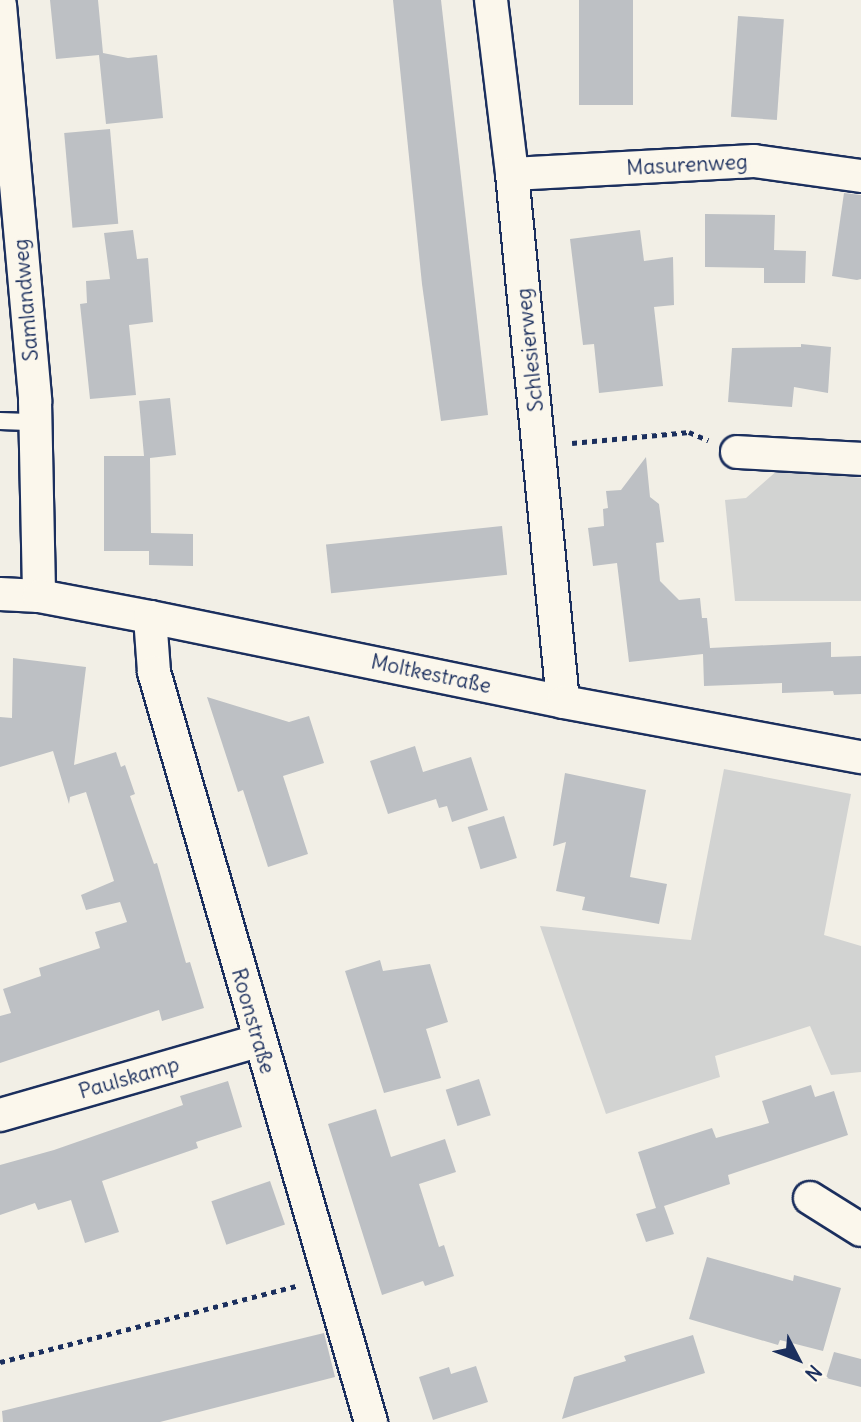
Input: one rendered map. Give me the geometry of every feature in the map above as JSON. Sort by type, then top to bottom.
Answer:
[{"type":"street","name":"Schlesierweg","points":[[491,0],[512,174],[563,702]]},
{"type":"street","name":"Samlandweg","points":[[1,26],[11,253],[35,422],[39,596]]},
{"type":"street","name":"Masurenweg","points":[[512,174],[754,161],[861,176]]},
{"type":"street","points":[[737,452],[861,459]]},
{"type":"street","name":"Moltkestraße","points":[[0,594],[39,596],[150,617],[563,702],[861,757]]},
{"type":"street","name":"Roonstraße","points":[[150,617],[154,672],[258,1041],[371,1422]]},
{"type":"street","name":"Paulskamp","points":[[0,1115],[258,1041]]},
{"type":"street","points":[[810,1198],[861,1230]]},
{"type":"lane","points":[[0,421],[35,422]]},
{"type":"path","points":[[539,446],[689,432],[737,452]]},
{"type":"path","points":[[0,1362],[328,1278]]},
{"type":"shaded area","points":[[779,469],[861,478],[861,601],[735,601],[725,500],[746,498]]},
{"type":"shaded area","points":[[724,769],[851,794],[824,935],[861,946],[861,1072],[831,1075],[810,1026],[715,1056],[720,1077],[606,1114],[540,926],[691,940]]},
{"type":"building","points":[[50,0],[98,0],[103,53],[128,58],[157,55],[163,118],[106,124],[99,55],[56,59]]},
{"type":"building","points":[[393,0],[441,0],[488,415],[441,421],[422,284]]},
{"type":"building","points":[[579,0],[633,0],[633,105],[579,105]]},
{"type":"building","points":[[738,16],[784,19],[777,120],[731,117]]},
{"type":"building","points":[[110,129],[118,224],[72,228],[64,133]]},
{"type":"building","points":[[844,193],[861,195],[861,279],[857,280],[832,276]]},
{"type":"building","points":[[705,214],[775,215],[774,250],[806,251],[805,283],[764,283],[764,268],[705,267]]},
{"type":"building","points":[[133,230],[137,259],[148,258],[153,322],[129,325],[136,395],[90,399],[80,304],[87,303],[86,281],[110,279],[104,233]]},
{"type":"building","points":[[640,230],[644,261],[673,257],[674,305],[654,307],[663,386],[599,393],[594,344],[583,345],[570,239]]},
{"type":"building","points":[[801,344],[831,347],[828,393],[794,387],[792,407],[728,402],[732,348],[801,347]]},
{"type":"building","points":[[170,398],[176,455],[150,458],[151,533],[193,534],[193,566],[149,565],[149,551],[104,551],[104,456],[144,456],[139,401]]},
{"type":"building","points":[[646,457],[650,497],[659,504],[664,542],[656,543],[660,581],[679,600],[700,598],[702,618],[707,618],[710,648],[831,642],[831,657],[861,656],[861,694],[834,695],[833,691],[782,693],[782,683],[704,686],[703,654],[629,662],[617,563],[593,566],[588,528],[604,526],[603,509],[608,508],[606,491],[621,490]]},
{"type":"building","points":[[502,526],[507,575],[331,593],[326,545]]},
{"type":"building","points":[[13,658],[86,667],[74,765],[116,752],[121,767],[125,765],[135,794],[130,796],[154,864],[157,863],[186,963],[190,962],[204,1008],[162,1021],[159,1010],[0,1063],[0,1016],[11,1013],[3,989],[41,976],[39,968],[100,948],[95,932],[127,922],[120,902],[86,910],[81,895],[114,881],[86,792],[70,797],[69,804],[53,751],[0,767],[0,717],[12,718]]},
{"type":"building","points":[[207,697],[289,722],[309,716],[324,763],[283,776],[308,854],[268,867],[243,790],[238,792]]},
{"type":"building","points":[[415,746],[423,772],[471,757],[488,810],[452,822],[447,806],[439,808],[436,799],[388,814],[370,761]]},
{"type":"building","points":[[565,773],[646,790],[630,877],[667,884],[659,924],[582,910],[585,897],[556,891],[566,842],[553,846]]},
{"type":"building","points":[[504,816],[517,858],[481,869],[468,827]]},
{"type":"building","points":[[380,960],[383,971],[430,964],[448,1022],[426,1029],[441,1078],[384,1093],[345,971]]},
{"type":"building","points":[[479,1079],[491,1115],[457,1126],[446,1090]]},
{"type":"building","points":[[228,1081],[242,1127],[196,1142],[198,1148],[102,1181],[119,1232],[85,1243],[71,1200],[38,1210],[35,1203],[0,1215],[0,1165],[54,1150],[183,1105],[180,1096]]},
{"type":"building","points":[[811,1085],[815,1097],[834,1091],[848,1135],[728,1175],[730,1184],[664,1206],[674,1234],[646,1242],[636,1214],[656,1208],[638,1152],[712,1128],[716,1138],[769,1123],[762,1101]]},
{"type":"building","points":[[376,1109],[391,1157],[445,1139],[456,1172],[419,1184],[439,1247],[444,1245],[454,1276],[425,1286],[423,1281],[382,1295],[328,1124]]},
{"type":"building","points":[[270,1181],[285,1224],[226,1245],[211,1201]]},
{"type":"building","points":[[707,1257],[793,1281],[794,1275],[841,1288],[823,1351],[780,1340],[778,1345],[689,1319]]},
{"type":"building","points":[[324,1333],[335,1377],[160,1422],[3,1422],[2,1411]]},
{"type":"building","points":[[693,1335],[705,1373],[562,1419],[574,1377],[626,1361],[624,1356]]},
{"type":"building","points":[[834,1352],[861,1359],[861,1387],[826,1378]]},
{"type":"building","points":[[476,1366],[488,1402],[433,1420],[419,1377],[449,1367],[451,1374]]}]
